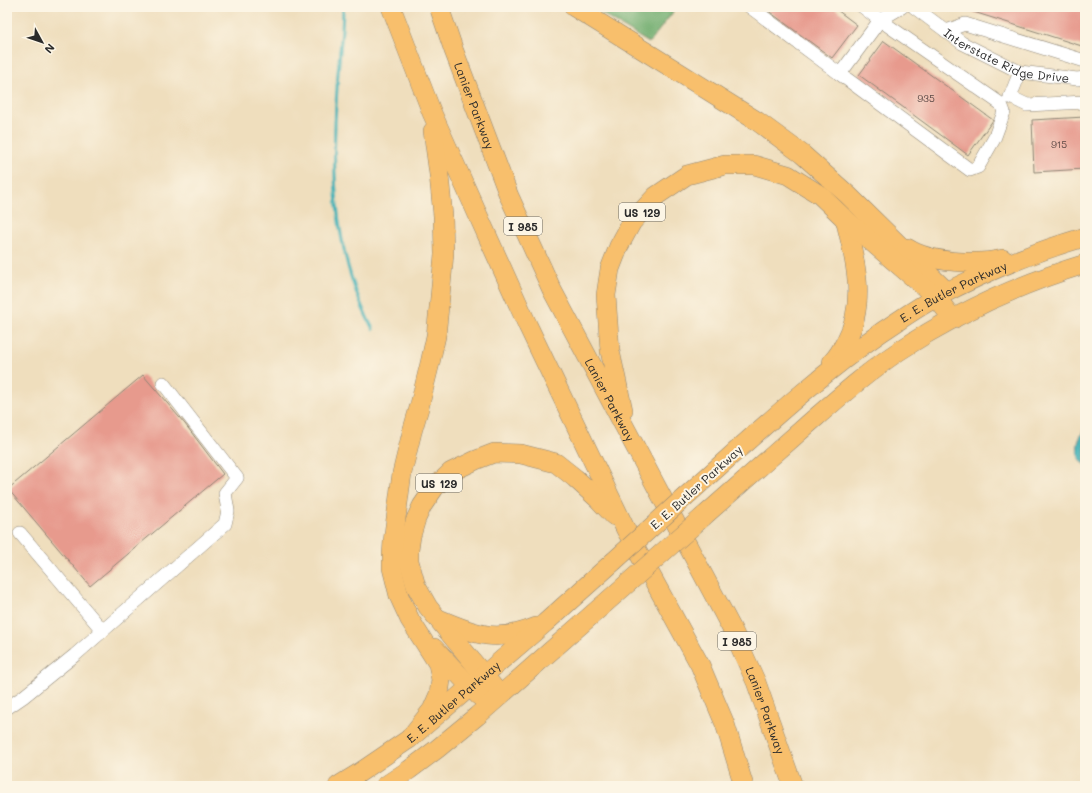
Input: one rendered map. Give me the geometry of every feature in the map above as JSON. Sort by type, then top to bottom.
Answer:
[{"type":"highway","name":"I 985","points":[[391,7],[432,113],[528,326],[626,530],[700,665],[725,724],[744,786]]},
{"type":"highway","name":"Lanier Parkway","points":[[439,7],[454,51],[509,196],[552,290],[732,631],[756,682],[793,786]]},
{"type":"highway","points":[[574,7],[757,121],[802,154],[848,195],[893,239],[942,295],[957,317]]},
{"type":"highway","points":[[409,739],[432,710],[439,694],[441,680],[438,664],[410,620],[398,596],[392,568],[392,541],[402,474],[436,336],[444,254],[443,216],[432,113]]},
{"type":"highway","name":"US 129","points":[[629,435],[610,351],[606,295],[610,269],[619,246],[632,222],[656,196],[687,175],[725,164],[754,165],[788,175],[820,195],[845,219]]},
{"type":"highway","points":[[845,219],[942,295]]},
{"type":"highway","points":[[786,407],[838,356],[849,335],[856,314],[857,272],[845,219]]},
{"type":"highway","name":"E. E. Butler Parkway","points":[[338,786],[365,770],[409,739],[544,623],[786,407],[860,347],[894,324],[942,295],[981,275],[1057,245],[1085,237]]},
{"type":"highway","points":[[893,239],[912,251],[928,257],[948,261],[967,262],[992,262],[1057,245]]},
{"type":"highway","name":"E. E. Butler Parkway","points":[[385,786],[437,749],[494,701],[833,402],[866,375],[923,336],[957,317],[1039,279],[1085,264]]},
{"type":"highway","name":"US 129","points":[[494,701],[477,681],[437,618],[422,598],[413,576],[409,550],[411,536],[422,506],[435,487],[451,472],[494,453],[522,454],[556,463],[597,498],[626,530]]},
{"type":"highway","points":[[437,618],[465,630],[484,635],[498,636],[515,634],[544,623]]},
{"type":"highway","points":[[418,632],[437,651],[477,681]]},
{"type":"street","points":[[750,7],[970,170],[978,167],[994,138],[1004,112],[1005,101],[1020,72]]},
{"type":"street","points":[[863,7],[880,20],[1005,101],[1027,105],[1085,102]]},
{"type":"street","points":[[840,74],[880,20],[902,7]]},
{"type":"street","name":"Interstate Ridge Drive","points":[[914,7],[962,43],[1020,72],[1077,79],[1085,78]]},
{"type":"street","points":[[946,31],[965,24],[1085,61]]},
{"type":"street","points":[[7,708],[75,655],[225,524],[228,511],[225,493],[237,478],[163,382]]},
{"type":"street","points":[[20,533],[103,631]]},
{"type":"green space","points":[[591,7],[677,7],[649,43]]},
{"type":"water","points":[[1085,427],[1085,465],[1080,461],[1078,447],[1079,440]]},
{"type":"building","points":[[763,7],[833,7],[857,25],[832,58]]},
{"type":"building","points":[[964,7],[1077,7],[1085,10],[1085,47],[964,9]]},
{"type":"building","points":[[884,41],[993,120],[968,155],[859,75]]},
{"type":"building","points":[[1085,117],[1085,169],[1034,172],[1032,120]]},
{"type":"building","points":[[143,375],[185,424],[223,474],[90,586],[8,489]]},
{"type":"waterway","points":[[343,7],[335,120],[335,181],[342,242],[360,301],[373,329]]}]
